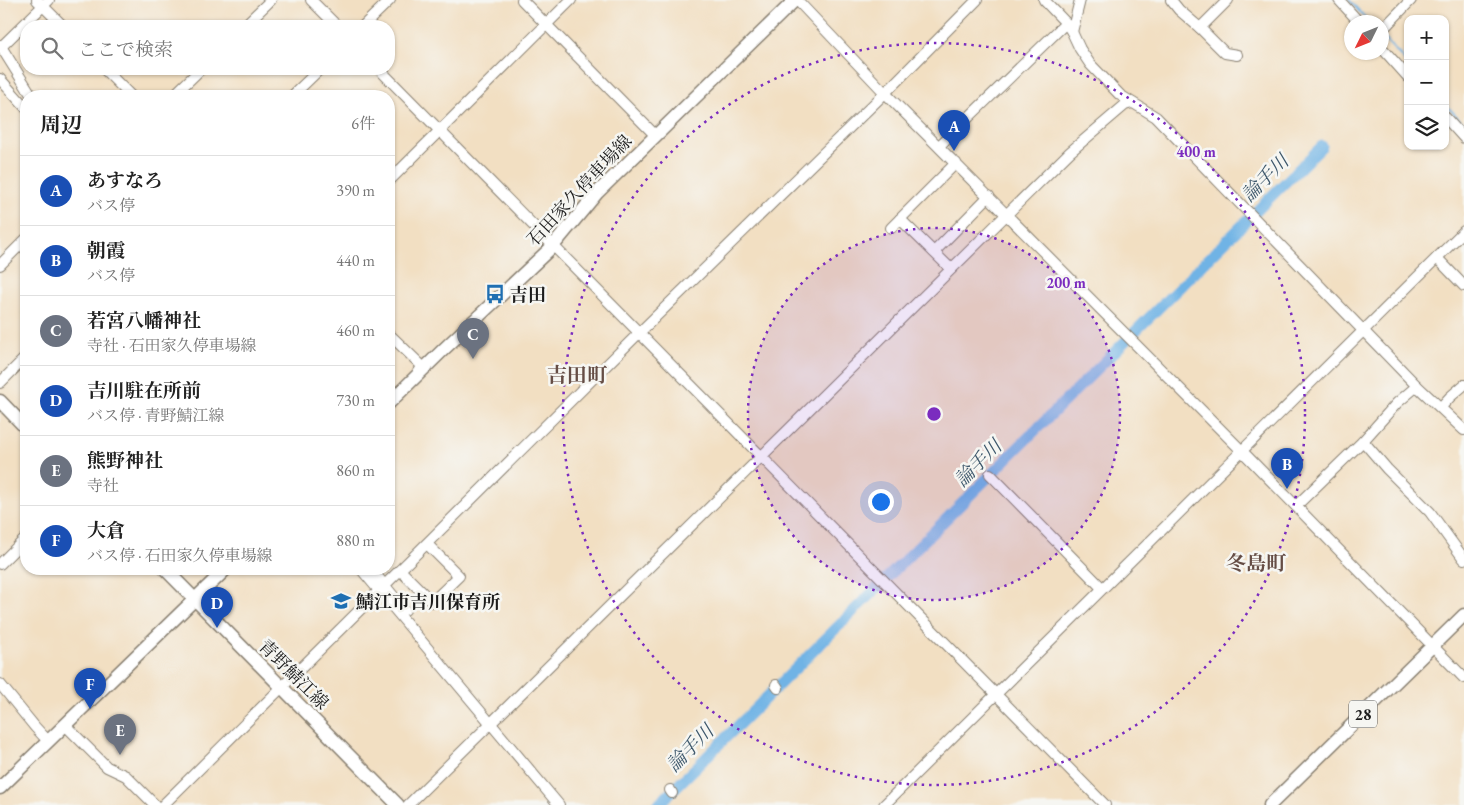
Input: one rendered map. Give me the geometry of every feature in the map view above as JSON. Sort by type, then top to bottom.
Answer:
[{"type":"main road","name":"石田家久停車場線","points":[[395,397],[552,246],[597,193],[796,0]]},
{"type":"main road","points":[[0,401],[20,422]]},
{"type":"main road","name":"青野鯖江線","points":[[171,575],[398,805]]},
{"type":"main road","points":[[0,788],[220,575]]},
{"type":"main road","name":"28","points":[[1270,805],[1464,615]]},
{"type":"street","points":[[250,20],[271,0]]},
{"type":"street","points":[[311,0],[331,20]]},
{"type":"street","points":[[370,20],[390,0]]},
{"type":"street","points":[[522,0],[655,135]]},
{"type":"street","points":[[395,176],[571,0]]},
{"type":"street","points":[[796,0],[885,93],[1242,451],[1464,678]]},
{"type":"street","points":[[163,805],[977,0]]},
{"type":"street","points":[[1044,0],[1066,23],[1090,64],[1120,95],[1156,117],[1417,386],[1464,430]]},
{"type":"street","points":[[1072,32],[1080,0]]},
{"type":"street","points":[[1171,0],[1179,10],[1225,53],[1238,55]]},
{"type":"street","points":[[1200,28],[1228,0]]},
{"type":"street","points":[[1339,0],[1353,15]]},
{"type":"street","points":[[1389,23],[1411,0]]},
{"type":"street","points":[[26,20],[43,2],[58,20]]},
{"type":"street","points":[[939,146],[1066,23]]},
{"type":"street","points":[[20,27],[1,47],[28,90]]},
{"type":"street","points":[[1389,56],[1404,73]]},
{"type":"street","points":[[110,75],[125,90]]},
{"type":"street","points":[[179,90],[195,75]]},
{"type":"street","points":[[298,90],[314,75]]},
{"type":"street","points":[[384,75],[1104,805]]},
{"type":"street","points":[[0,79],[20,101]]},
{"type":"street","points":[[408,805],[1070,152],[1125,105],[1132,103]]},
{"type":"street","points":[[1449,121],[1464,138]]},
{"type":"street","points":[[891,228],[956,163]]},
{"type":"street","points":[[934,252],[989,196]]},
{"type":"street","points":[[900,218],[951,269]]},
{"type":"street","points":[[884,805],[1464,232]]},
{"type":"street","points":[[0,265],[20,245]]},
{"type":"street","points":[[1437,258],[1464,286]]},
{"type":"street","points":[[395,340],[422,366],[419,372]]},
{"type":"street","points":[[0,383],[20,363]]},
{"type":"street","points":[[1441,407],[1464,385]]},
{"type":"street","points":[[1296,506],[1363,441],[1397,403],[1417,386]]},
{"type":"street","points":[[1363,441],[1387,470],[1430,512],[1464,559]]},
{"type":"street","points":[[991,476],[1102,588]]},
{"type":"street","points":[[0,564],[20,544]]},
{"type":"street","points":[[400,570],[432,602],[459,576],[427,544]]},
{"type":"street","points":[[368,575],[382,588]]},
{"type":"street","points":[[374,575],[382,588],[493,721],[567,805]]},
{"type":"street","points":[[0,684],[48,741]]},
{"type":"street","points":[[493,721],[559,805]]},
{"type":"street","points":[[65,725],[107,767],[126,776],[155,805]]},
{"type":"waterway","points":[[1349,0],[1363,15]]},
{"type":"waterway","points":[[1389,44],[1404,60]]},
{"type":"waterway","points":[[1446,105],[1464,124]]},
{"type":"waterway","name":"論手川","points":[[658,805],[1322,146]]},
{"type":"place","name":"あすなろ","points":[[954,151]]},
{"type":"place","name":"吉田","points":[[495,294]]},
{"type":"place","name":"若宮八幡神社","points":[[473,359]]},
{"type":"place","name":"朝霞","points":[[1287,489]]},
{"type":"place","name":"鯖江市吉川保育所","points":[[341,601]]},
{"type":"place","name":"吉川駐在所前","points":[[217,628]]},
{"type":"place","name":"大倉","points":[[90,709]]},
{"type":"place","name":"熊野神社","points":[[120,755]]},
{"type":"district","name":"吉田町","points":[[577,375]]},
{"type":"district","name":"冬島町","points":[[1256,563]]}]
